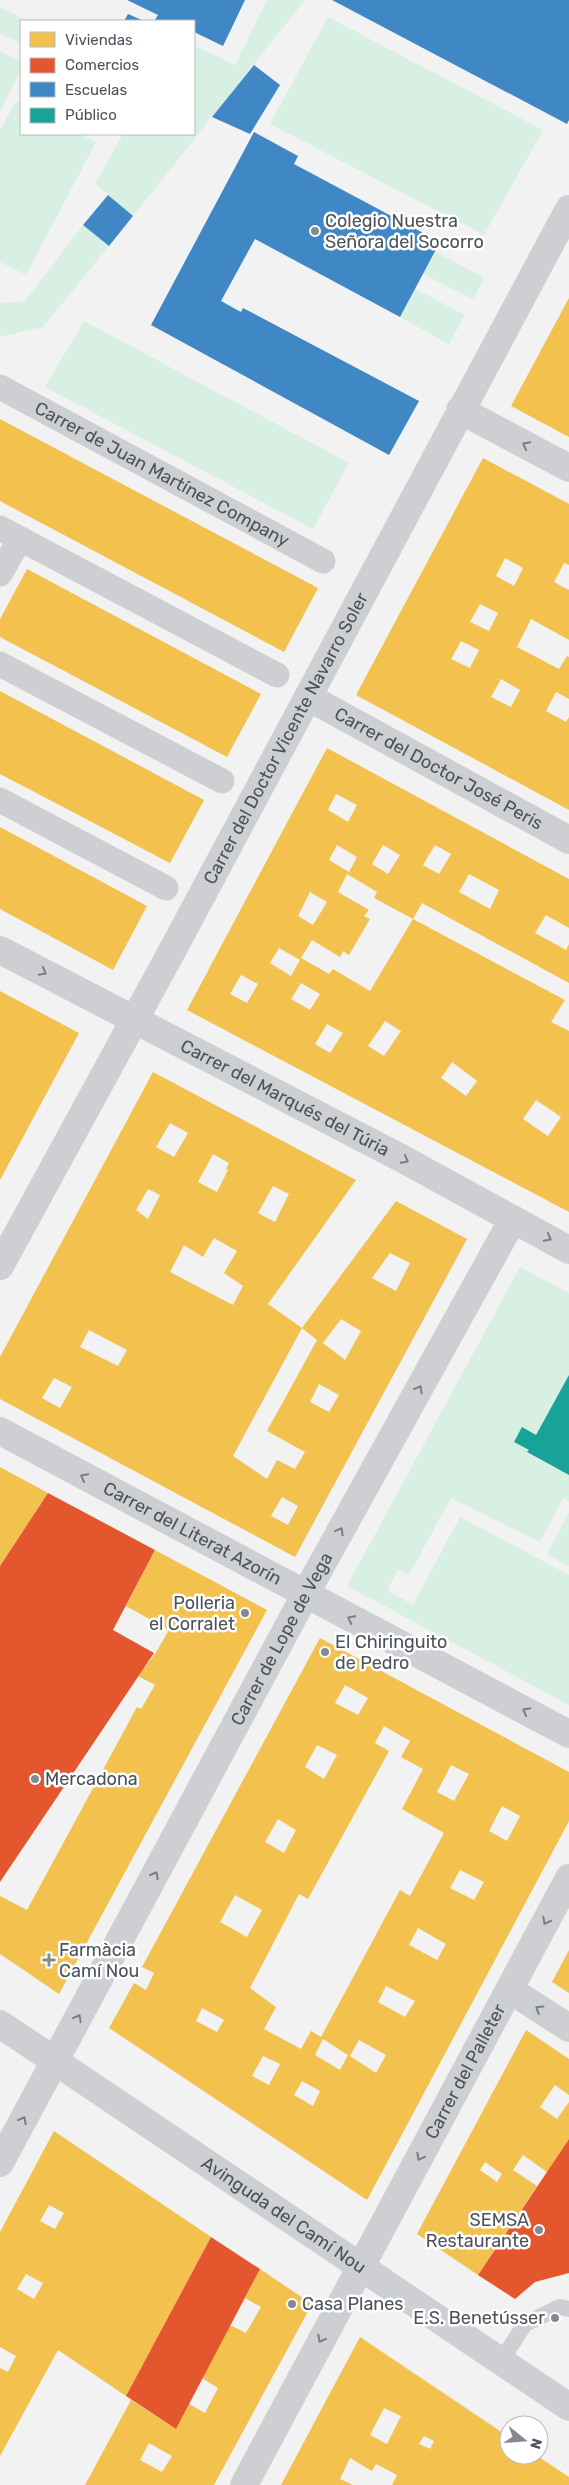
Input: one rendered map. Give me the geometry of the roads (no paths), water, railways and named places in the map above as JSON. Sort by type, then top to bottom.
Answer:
[{"type":"street","name":"Carrer del Doctor Vicente Navarro Soler","points":[[0,1266],[135,1020],[569,208]]},
{"type":"street","name":"Carrer de Juan Martínez Company","points":[[0,386],[323,561]]},
{"type":"street","points":[[460,410],[569,468]]},
{"type":"street","points":[[0,574],[10,534],[278,676]]},
{"type":"street","points":[[0,664],[222,782]]},
{"type":"street","name":"Carrer del Doctor José Peris","points":[[308,697],[569,840]]},
{"type":"street","points":[[0,800],[166,888]]},
{"type":"street","name":"Carrer del Marqués del Túria","points":[[0,950],[569,1250]]},
{"type":"street","name":"Carrer de Lope de Vega","points":[[0,2163],[305,1595],[513,1219]]},
{"type":"street","name":"Carrer del Literat Azorín","points":[[0,1431],[569,1734]]},
{"type":"street","name":"Carrer del Palleter","points":[[244,2485],[569,1878]]},
{"type":"street","points":[[510,1990],[569,2028]]},
{"type":"street","name":"Avinguda del Camí Nou","points":[[0,2024],[569,2408]]},
{"type":"lane","points":[[501,2361],[525,2324],[560,2307],[569,2309]]},
{"type":"place","name":"Colegio Nuestra Señora del Socorro","points":[[315,231]]},
{"type":"place","name":"Polleria el Corralet","points":[[245,1613]]},
{"type":"place","name":"El Chiringuito de Pedro","points":[[325,1652]]},
{"type":"place","name":"Mercadona","points":[[35,1779]]},
{"type":"place","name":"Farmàcia Camí Nou","points":[[49,1960]]},
{"type":"place","name":"SEMSA Restaurante","points":[[539,2230]]},
{"type":"place","name":"Casa Planes","points":[[292,2304]]},
{"type":"place","name":"E.S. Benetússer","points":[[555,2318]]}]
